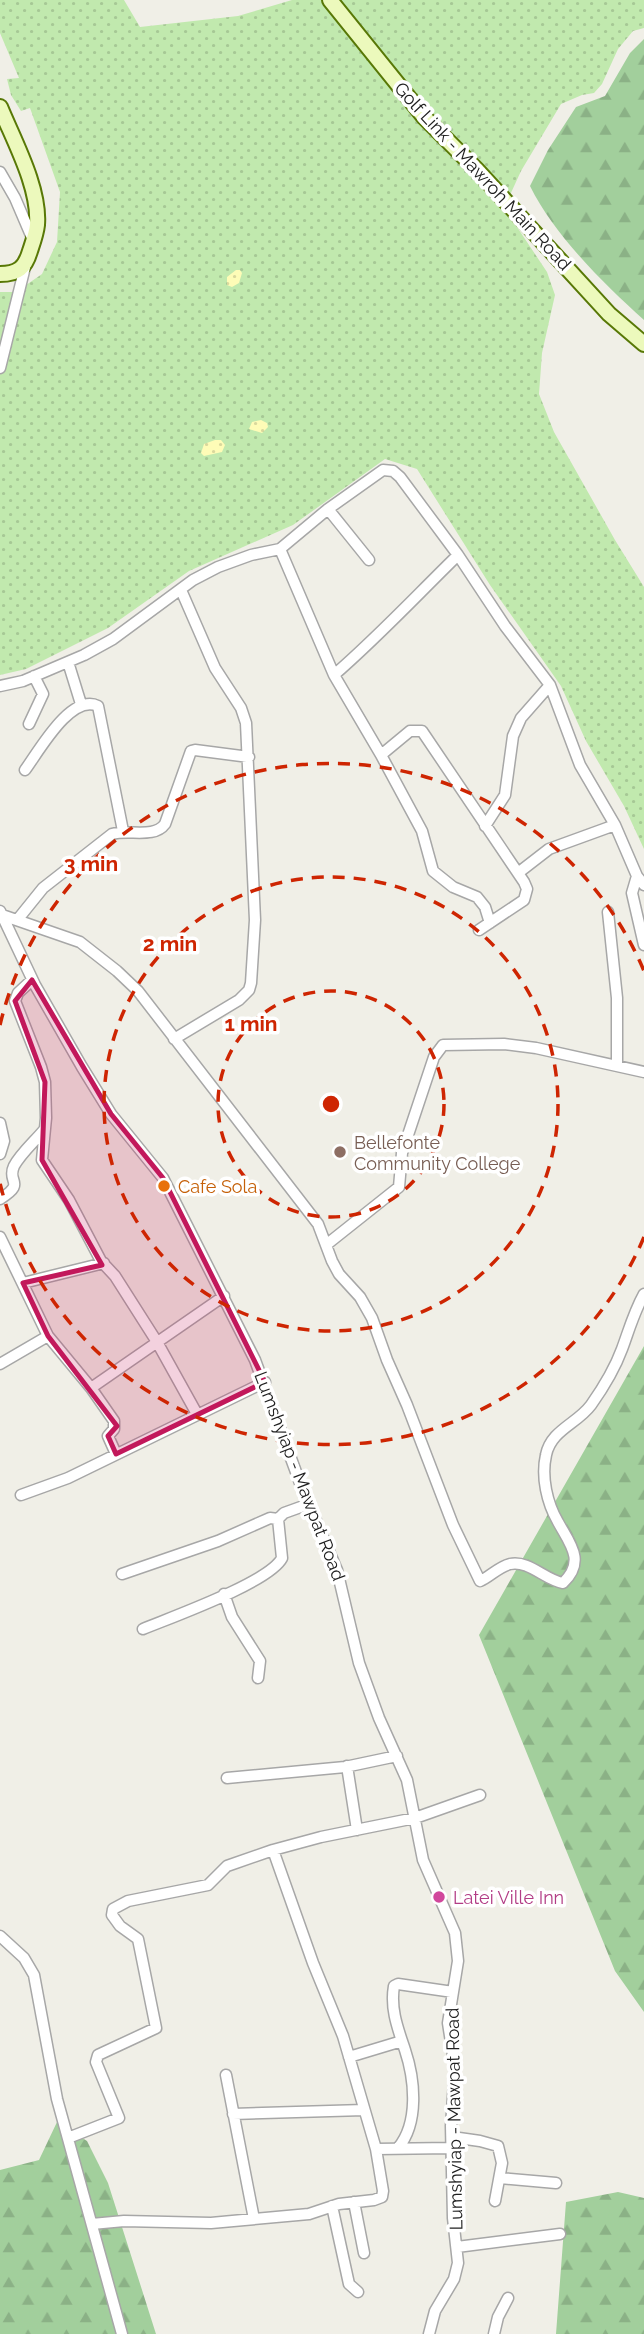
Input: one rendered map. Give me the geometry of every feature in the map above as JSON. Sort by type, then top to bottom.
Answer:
[{"type":"street","name":"Golf Link - Mawroh Main Road","points":[[330,0],[425,118],[477,170],[608,314],[644,344]]},
{"type":"street","points":[[0,107],[34,195],[37,221],[0,368]]},
{"type":"street","points":[[0,172],[15,198],[33,240]]},
{"type":"street","points":[[0,274],[15,273],[23,269],[27,261]]},
{"type":"street","points":[[0,685],[34,676],[113,639],[193,580],[218,567],[251,555],[279,549],[328,509],[383,470],[393,471],[458,555],[505,626],[550,685],[572,749],[615,825],[641,880],[632,893],[644,945]]},
{"type":"street","points":[[328,509],[369,560]]},
{"type":"street","points":[[279,549],[334,675],[382,755],[422,831],[433,872],[453,887],[477,897],[485,907],[490,923]]},
{"type":"street","points":[[334,675],[382,634],[402,610],[458,555]]},
{"type":"street","points":[[174,1039],[239,1000],[249,990],[255,920],[249,757],[244,715],[215,668],[181,590]]},
{"type":"street","points":[[68,662],[80,704]]},
{"type":"street","points":[[29,724],[43,697],[34,676]]},
{"type":"street","points":[[485,826],[505,795],[509,753],[520,718],[550,685]]},
{"type":"street","points":[[25,770],[67,714],[80,704],[93,704],[100,711],[123,831]]},
{"type":"street","points":[[382,755],[410,731],[422,731],[527,889],[524,900],[479,930]]},
{"type":"street","points":[[19,919],[43,888],[112,834],[160,830],[165,824],[191,751],[249,757]]},
{"type":"street","points":[[518,873],[549,849],[615,825]]},
{"type":"street","points":[[608,912],[617,998],[617,1066]]},
{"type":"street","points":[[1,913],[80,942],[138,991],[318,1224],[339,1274],[360,1297],[372,1318],[453,1525],[480,1581],[502,1567],[517,1564],[552,1581],[563,1583],[571,1575],[575,1564],[573,1549],[547,1494],[546,1456],[557,1433],[584,1413],[601,1388],[618,1359],[635,1310],[644,1294]]},
{"type":"street","name":"Lumshyiap - Mawpat Road","points":[[1,913],[32,980],[111,1114],[163,1178],[265,1382],[309,1504],[337,1570],[359,1663],[410,1789],[424,1860],[457,1942],[458,1961],[448,2022],[455,2068],[452,2143],[457,2273],[435,2311],[429,2334]]},
{"type":"street","points":[[32,980],[18,993],[15,1001],[45,1082],[42,1160],[69,1200],[104,1263],[157,1342],[197,1415]]},
{"type":"street","points":[[326,1245],[399,1187],[401,1153],[435,1057],[443,1045],[504,1044],[546,1050],[644,1072]]},
{"type":"street","points":[[0,1123],[4,1140],[0,1154]]},
{"type":"street","points":[[0,1199],[14,1188],[16,1183],[12,1174],[15,1165],[44,1130]]},
{"type":"street","points":[[0,1237],[48,1336],[114,1421],[114,1429],[108,1436],[116,1454]]},
{"type":"street","points":[[23,1283],[104,1263]]},
{"type":"street","points":[[91,1388],[224,1296]]},
{"type":"street","points":[[0,1364],[48,1336]]},
{"type":"street","points":[[21,1495],[68,1478],[265,1382]]},
{"type":"street","points":[[278,1519],[284,1513],[309,1504]]},
{"type":"street","points":[[122,1574],[218,1541],[270,1518],[278,1519]]},
{"type":"street","points":[[144,1629],[224,1594],[278,1565],[283,1550],[278,1519]]},
{"type":"street","points":[[224,1594],[232,1617],[261,1661],[258,1678]]},
{"type":"street","points":[[227,1778],[347,1766],[397,1756]]},
{"type":"street","points":[[347,1766],[357,1830]]},
{"type":"street","points":[[68,2138],[119,2118],[96,2062],[98,2055],[156,2028],[138,1939],[116,1922],[112,1915],[113,1909],[128,1901],[208,1885],[227,1866],[272,1850],[415,1818],[480,1795]]},
{"type":"street","points":[[92,2224],[124,2221],[211,2223],[309,2214],[332,2206],[378,2199],[383,2195],[376,2149],[341,2029],[308,1950],[272,1850]]},
{"type":"street","points":[[0,1936],[24,1958],[34,1975],[46,2050],[108,2290],[122,2334]]},
{"type":"street","points":[[398,2148],[409,2132],[412,2102],[410,2070],[395,2019],[395,1985],[453,1992]]},
{"type":"street","points":[[349,2057],[402,2041]]},
{"type":"street","points":[[226,2076],[254,2219]]},
{"type":"street","points":[[233,2114],[364,2110]]},
{"type":"street","points":[[376,2149],[452,2143],[496,2144],[501,2156],[495,2201]]},
{"type":"street","points":[[500,2178],[556,2183]]},
{"type":"street","points":[[354,2202],[365,2253]]},
{"type":"street","points":[[332,2206],[349,2284],[358,2292]]},
{"type":"street","points":[[457,2247],[561,2234]]},
{"type":"street","points":[[494,2334],[508,2298]]},
{"type":"highlighted area","points":[[32,980],[111,1114],[163,1178],[265,1382],[116,1454],[108,1436],[117,1426],[48,1336],[23,1283],[102,1265],[42,1160],[45,1082],[15,1001]]},
{"type":"green space","points":[[0,0],[124,0],[140,27],[238,16],[292,0],[644,0],[644,28],[633,31],[618,49],[602,84],[594,93],[561,104],[521,171],[510,195],[513,221],[547,272],[555,295],[542,353],[539,394],[554,432],[644,587],[644,849],[624,806],[586,741],[561,686],[490,585],[417,469],[385,459],[293,525],[189,571],[108,628],[26,669],[0,675],[0,292],[16,292],[42,274],[57,242],[60,192],[30,108],[21,111],[11,95],[7,79],[19,78],[0,33]]},
{"type":"green space","points":[[644,39],[644,320],[597,275],[566,240],[552,223],[530,186],[548,150],[576,107],[605,96],[630,53]]},
{"type":"green space","points":[[644,1346],[644,2012],[615,1971],[479,1635]]},
{"type":"green space","points":[[57,2122],[87,2141],[108,2183],[156,2334],[0,2334],[0,2170],[39,2160]]},
{"type":"green space","points":[[618,2192],[644,2198],[644,2334],[556,2334],[566,2202]]},
{"type":"sand","points":[[236,270],[242,273],[239,283],[232,287],[227,285],[227,277]]},
{"type":"sand","points":[[261,420],[267,423],[268,427],[262,433],[249,429],[252,422]]},
{"type":"sand","points":[[221,440],[225,445],[222,452],[204,456],[201,453],[204,444]]},
{"type":"place","name":"Bellefonte Community College","points":[[340,1152]]},
{"type":"place","name":"Cafe Sola","points":[[164,1186]]},
{"type":"place","name":"Latei Ville Inn","points":[[439,1897]]}]
